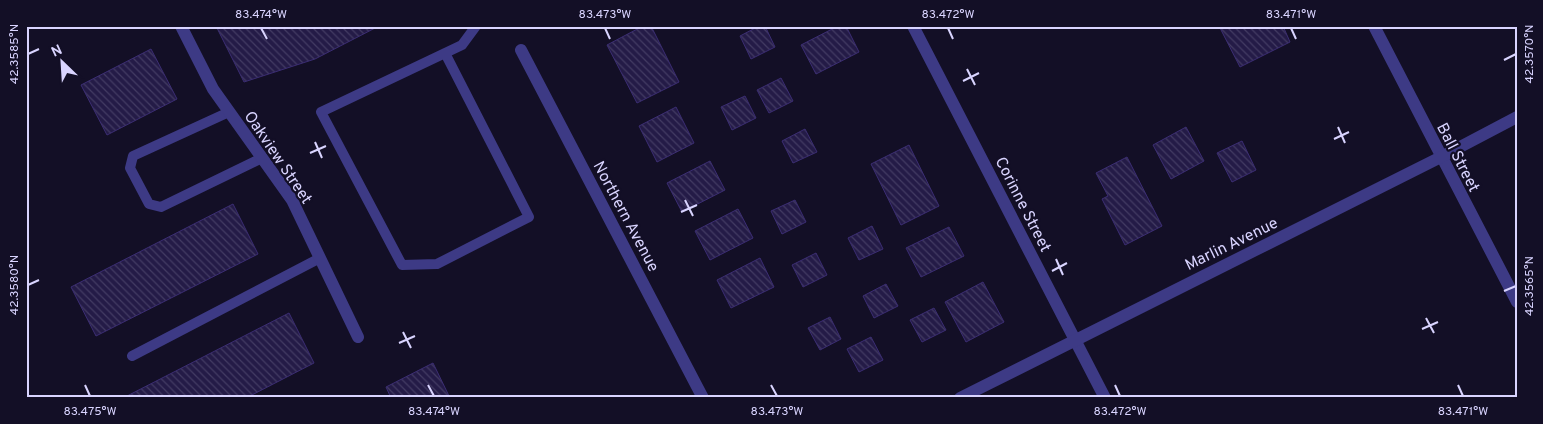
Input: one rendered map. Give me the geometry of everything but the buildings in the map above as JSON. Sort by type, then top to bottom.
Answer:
[{"type":"street","name":"Oakview Street","points":[[181,26],[213,89],[292,200],[358,337]]},
{"type":"street","name":"Corinne Street","points":[[913,26],[1105,398]]},
{"type":"street","name":"Ball Street","points":[[1374,26],[1517,302]]},
{"type":"street","name":"Northern Avenue","points":[[521,50],[703,398]]},
{"type":"street","name":"Marlin Avenue","points":[[960,398],[1517,117]]},
{"type":"lane","points":[[445,52],[529,217],[437,264],[402,265],[321,112],[445,52],[462,44],[476,26]]},
{"type":"lane","points":[[228,112],[133,156],[130,168],[149,204],[161,207],[262,158]]},
{"type":"lane","points":[[132,356],[320,258]]}]
